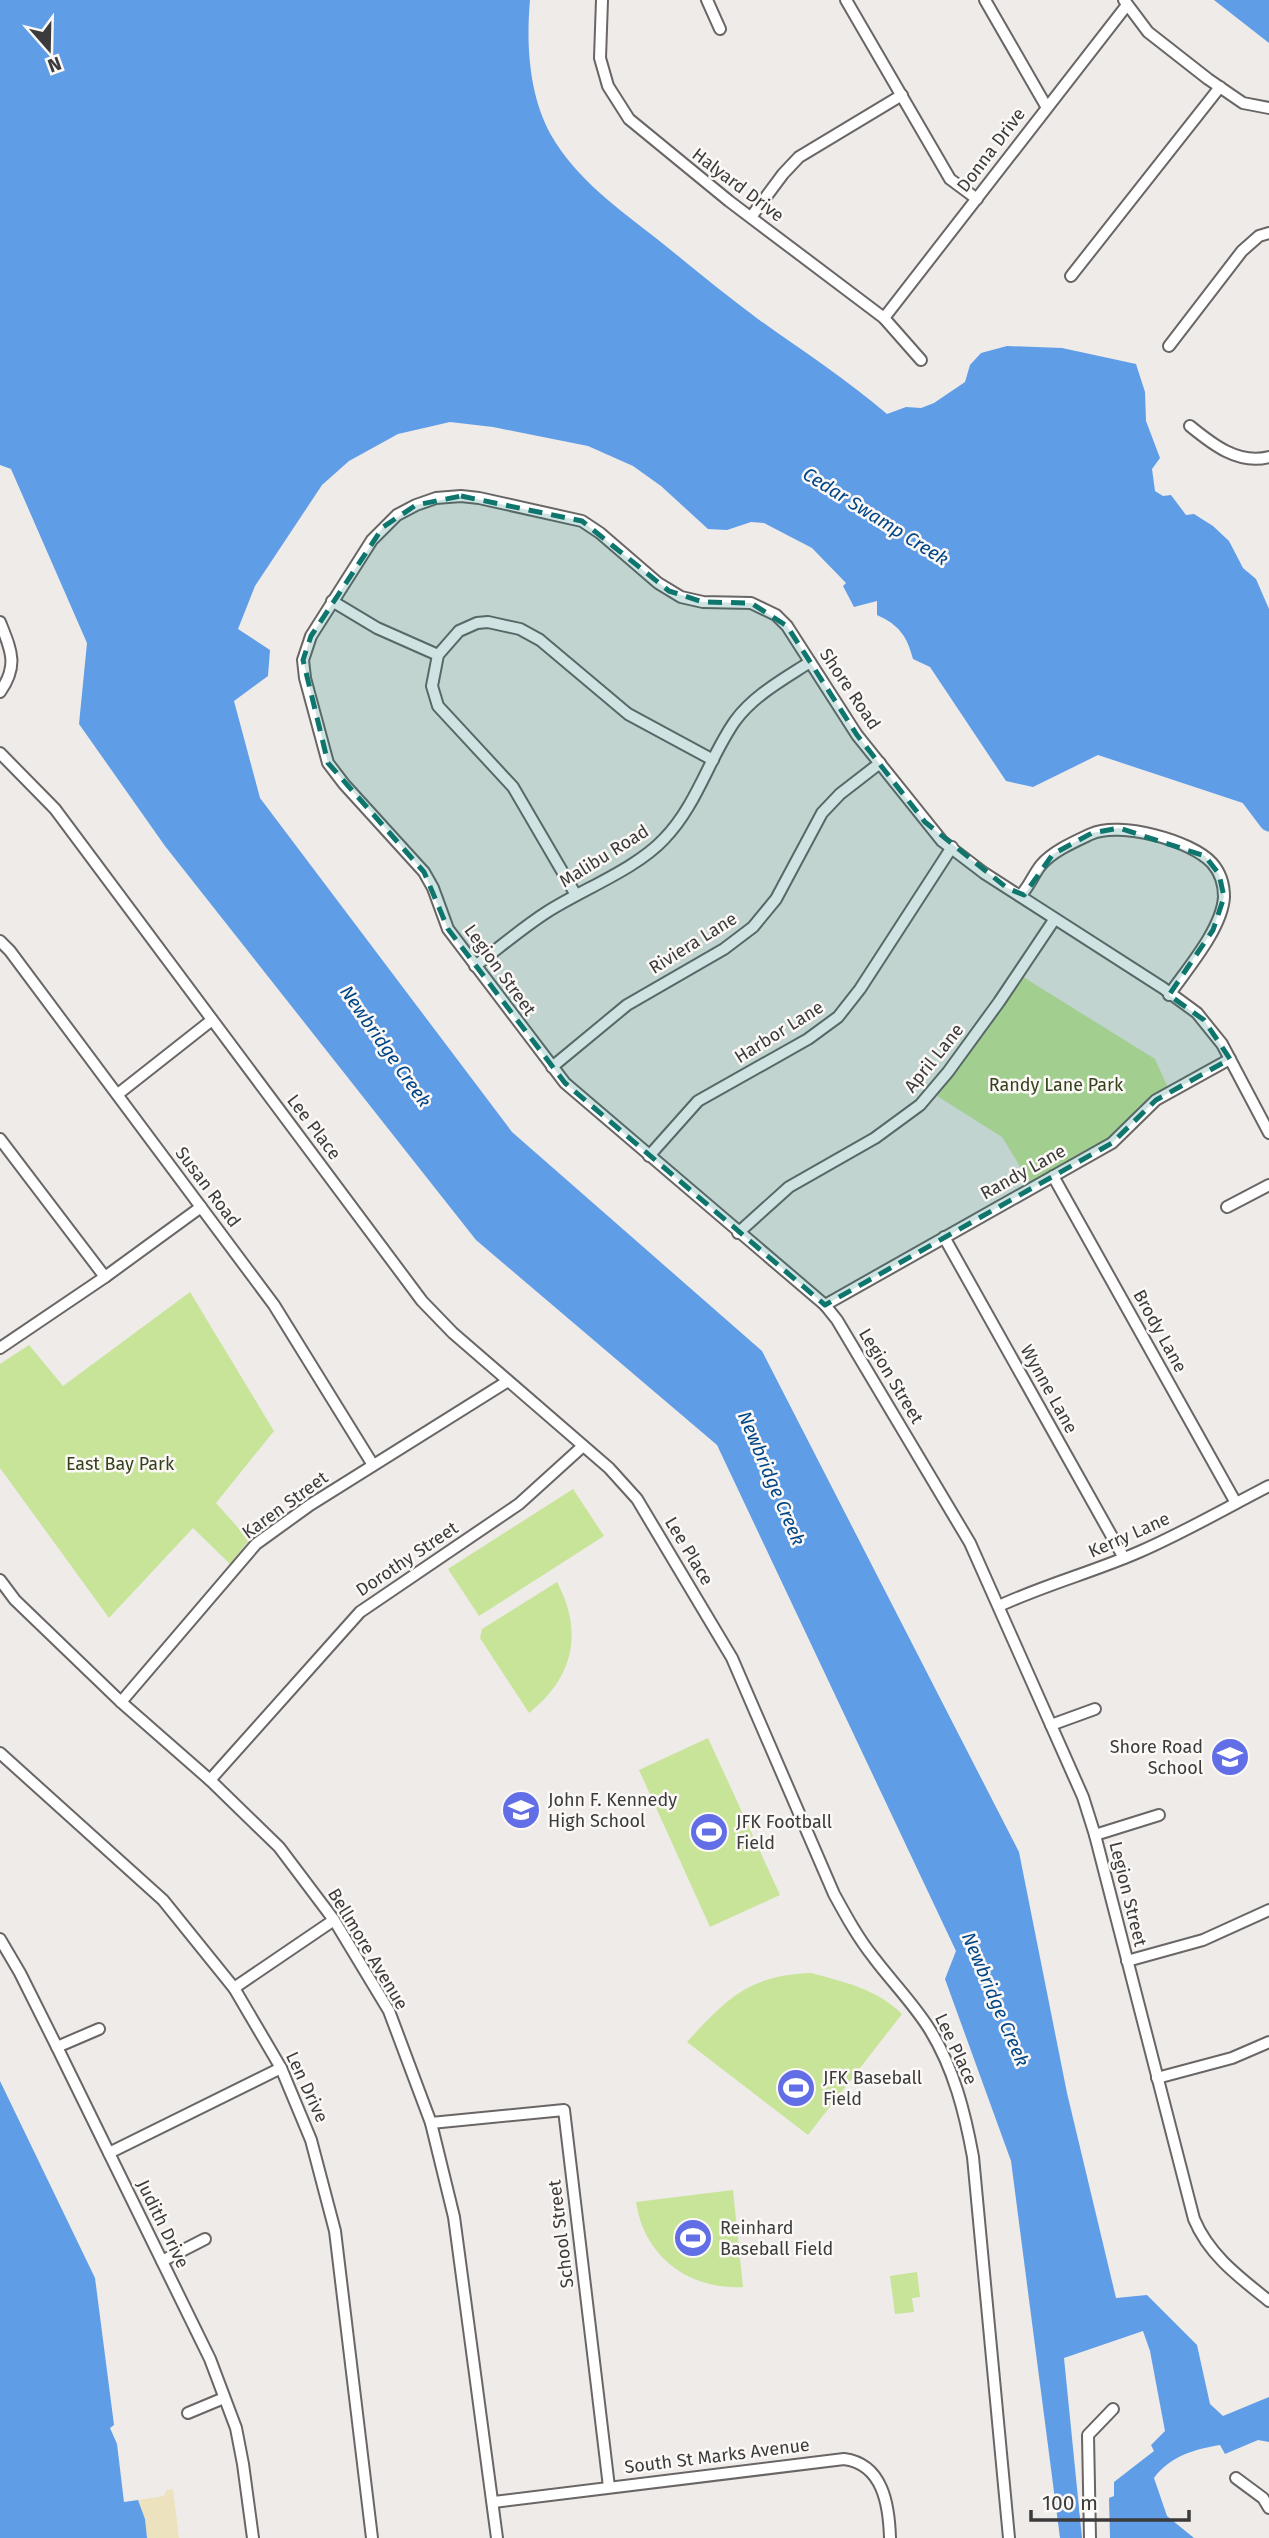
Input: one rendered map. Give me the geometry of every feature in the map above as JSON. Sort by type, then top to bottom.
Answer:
[{"type":"street","name":"Halyard Drive","points":[[602,0],[600,58],[608,86],[617,104],[645,135],[884,318],[921,360]]},
{"type":"street","points":[[707,0],[720,29]]},
{"type":"street","points":[[846,0],[950,179],[976,199]]},
{"type":"street","points":[[985,0],[1046,106]]},
{"type":"street","points":[[1126,2],[1148,32],[1220,87],[1243,103],[1269,108]]},
{"type":"street","name":"Donna Drive","points":[[884,318],[1126,2]]},
{"type":"street","points":[[1070,276],[1220,87]]},
{"type":"street","points":[[751,217],[783,173],[799,157],[902,96]]},
{"type":"street","points":[[1169,346],[1242,251],[1259,236],[1269,233]]},
{"type":"street","points":[[1190,426],[1223,450],[1241,457],[1269,457]]},
{"type":"street","name":"Shore Road","points":[[332,601],[372,540],[397,515],[436,498],[461,496],[582,521],[658,583],[681,597],[703,602],[751,603],[766,609],[787,626],[858,735],[942,841],[1054,920],[1163,988],[1203,1020],[1215,1033],[1269,1133]]},
{"type":"street","points":[[332,601],[377,628],[438,655]]},
{"type":"street","name":"Legion Street","points":[[332,601],[311,636],[303,660],[304,678],[324,754],[344,785],[407,850],[424,872],[448,929],[565,1083],[825,1305],[857,1352],[970,1543],[1083,1797],[1185,2188],[1200,2235],[1230,2269],[1269,2301]]},
{"type":"street","points":[[0,622],[10,647],[12,662],[10,674],[0,692]]},
{"type":"street","points":[[576,895],[513,787],[438,706],[432,686],[438,655],[459,631],[477,623],[500,623],[520,629],[540,640],[628,714],[713,760]]},
{"type":"street","name":"Malibu Road","points":[[475,966],[545,913],[643,857],[663,840],[687,810],[734,723],[746,708],[810,662]]},
{"type":"street","name":"Lee Place","points":[[0,753],[55,809],[422,1301],[453,1333],[625,1485],[670,1552],[732,1658],[834,1894],[853,1929],[874,1959],[914,2005],[931,2032],[952,2075],[964,2111],[973,2157],[1009,2538]]},
{"type":"street","name":"Riviera Lane","points":[[552,1067],[627,1005],[724,949],[753,927],[776,899],[822,813],[840,794],[880,763]]},
{"type":"street","points":[[1020,897],[1041,865],[1053,854],[1093,833],[1107,829],[1119,828],[1143,833],[1181,844],[1205,856],[1223,884],[1221,913],[1213,930],[1169,995]]},
{"type":"street","name":"Harbor Lane","points":[[649,1156],[698,1101],[808,1039],[838,1017],[860,989],[952,847]]},
{"type":"street","name":"April Lane","points":[[738,1233],[789,1187],[875,1138],[920,1105],[940,1083],[999,1002],[1054,920]]},
{"type":"street","name":"Susan Road","points":[[0,941],[118,1094],[274,1305],[373,1465]]},
{"type":"street","points":[[118,1094],[212,1020]]},
{"type":"street","name":"Randy Lane","points":[[825,1305],[1112,1143],[1156,1100],[1230,1059]]},
{"type":"street","points":[[0,1139],[105,1277]]},
{"type":"street","name":"Brody Lane","points":[[1053,1176],[1236,1503]]},
{"type":"street","points":[[1227,1206],[1269,1185]]},
{"type":"street","points":[[0,1349],[201,1207]]},
{"type":"street","name":"Wynne Lane","points":[[944,1237],[1124,1558]]},
{"type":"street","name":"Karen Street","points":[[121,1702],[256,1544],[310,1505],[508,1381]]},
{"type":"street","name":"Dorothy Street","points":[[210,1780],[360,1612],[519,1504],[583,1446]]},
{"type":"street","name":"Kerry Lane","points":[[999,1606],[1037,1589],[1101,1569],[1139,1553],[1269,1486]]},
{"type":"street","name":"Bellmore Avenue","points":[[0,1580],[15,1600],[121,1702],[210,1780],[279,1847],[334,1920],[389,2011],[431,2123],[454,2217],[497,2538]]},
{"type":"street","points":[[1051,1725],[1095,1709]]},
{"type":"street","name":"Len Drive","points":[[0,1754],[163,1899],[234,1988],[281,2068],[312,2140],[335,2231],[372,2538]]},
{"type":"street","points":[[1095,1835],[1159,1815]]},
{"type":"street","points":[[1127,1961],[1203,1940],[1269,1910]]},
{"type":"street","points":[[234,1988],[334,1920]]},
{"type":"street","name":"Judith Drive","points":[[1,1942],[57,2047],[210,2359],[236,2428],[253,2538]]},
{"type":"street","points":[[57,2047],[99,2029]]},
{"type":"street","points":[[1157,2078],[1232,2058],[1268,2044]]},
{"type":"street","points":[[109,2153],[281,2068]]},
{"type":"street","name":"School Street","points":[[431,2123],[564,2110],[609,2487]]},
{"type":"street","points":[[162,2261],[205,2239]]},
{"type":"street","points":[[188,2413],[224,2398]]},
{"type":"street","points":[[1090,2538],[1088,2435],[1113,2409]]},
{"type":"street","name":"South St Marks Avenue","points":[[494,2502],[832,2459],[853,2460],[861,2463],[880,2485],[886,2501],[890,2538]]},
{"type":"street","points":[[1236,2478],[1263,2498],[1269,2508]]},
{"type":"highlighted area","points":[[461,496],[582,521],[669,591],[703,602],[751,603],[787,626],[857,735],[925,822],[1007,888],[1024,895],[1053,854],[1092,833],[1119,828],[1205,856],[1219,874],[1224,897],[1213,930],[1169,995],[1204,1020],[1230,1059],[1156,1100],[1112,1143],[825,1305],[565,1083],[448,929],[424,872],[328,763],[303,660],[311,636],[383,527],[416,505]]},
{"type":"green space","name":"Randy Lane Park","points":[[1020,975],[1155,1059],[1168,1088],[1109,1142],[1031,1184],[1002,1137],[934,1094]]},
{"type":"green space","name":"East Bay Park","points":[[190,1292],[274,1431],[216,1503],[249,1540],[230,1564],[193,1528],[109,1618],[0,1468],[0,1364],[29,1345],[63,1386]]},
{"type":"green space","points":[[573,1489],[604,1536],[479,1616],[448,1569]]},
{"type":"green space","points":[[557,1582],[570,1619],[570,1654],[556,1685],[529,1713],[480,1638],[482,1629]]},
{"type":"green space","name":"JFK Football Field","points":[[708,1738],[780,1895],[710,1927],[639,1770]]},
{"type":"green space","name":"JFK Baseball Field","points":[[811,1973],[871,1992],[902,2014],[808,2135],[687,2042],[715,2013],[741,1992],[772,1978]]},
{"type":"green space","name":"Reinhard Baseball Field","points":[[733,2190],[743,2287],[705,2283],[688,2276],[659,2254],[648,2239],[636,2202]]},
{"type":"green space","points":[[917,2272],[920,2297],[912,2298],[914,2312],[895,2314],[890,2276]]},
{"type":"sand","points":[[173,2489],[179,2538],[147,2538],[145,2519],[138,2500],[164,2496],[167,2490]]},
{"type":"water","name":"Newbridge Creek","points":[[0,0],[530,0],[528,34],[534,87],[544,120],[561,151],[599,192],[720,290],[887,414],[906,407],[921,408],[934,403],[965,382],[970,365],[981,353],[1007,346],[1062,348],[1136,364],[1145,392],[1146,421],[1160,458],[1152,469],[1155,491],[1163,496],[1171,495],[1186,515],[1194,514],[1213,526],[1229,541],[1243,568],[1256,579],[1269,609],[1269,826],[1264,810],[1098,755],[1033,787],[1006,781],[930,667],[913,659],[901,632],[877,615],[877,601],[854,607],[843,586],[846,583],[812,548],[764,523],[751,522],[727,530],[708,529],[661,486],[633,466],[588,446],[493,427],[450,422],[398,434],[349,461],[322,485],[255,586],[238,629],[270,650],[268,676],[234,701],[260,798],[512,1132],[762,1351],[1019,1852],[1067,2093],[1116,2298],[1147,2295],[1197,2345],[1210,2404],[1223,2416],[1269,2397],[1269,2442],[1258,2440],[1225,2454],[1220,2445],[1192,2451],[1175,2459],[1154,2478],[1167,2516],[1194,2538],[1110,2538],[1109,2498],[1114,2496],[1114,2482],[1154,2451],[1151,2445],[1165,2431],[1150,2351],[1143,2331],[1064,2358],[1082,2538],[1060,2538],[1011,2161],[945,1979],[956,1951],[717,1445],[476,1240],[165,846],[79,724],[87,643],[11,469],[0,465]]},
{"type":"water","points":[[1214,0],[1269,0],[1269,43]]},
{"type":"water","points":[[0,2081],[95,2278],[114,2425],[110,2428],[117,2444],[124,2502],[138,2500],[145,2519],[147,2538],[0,2538]]},
{"type":"waterway","name":"Cedar Swamp Creek","points":[[1244,789],[1269,822]]},
{"type":"place","name":"Shore Road School","points":[[1230,1757]]},
{"type":"place","name":"John F. Kennedy High School","points":[[521,1810]]},
{"type":"place","name":"JFK Football Field","points":[[709,1832]]},
{"type":"place","name":"JFK Baseball Field","points":[[796,2088]]},
{"type":"place","name":"Reinhard Baseball Field","points":[[693,2238]]}]
